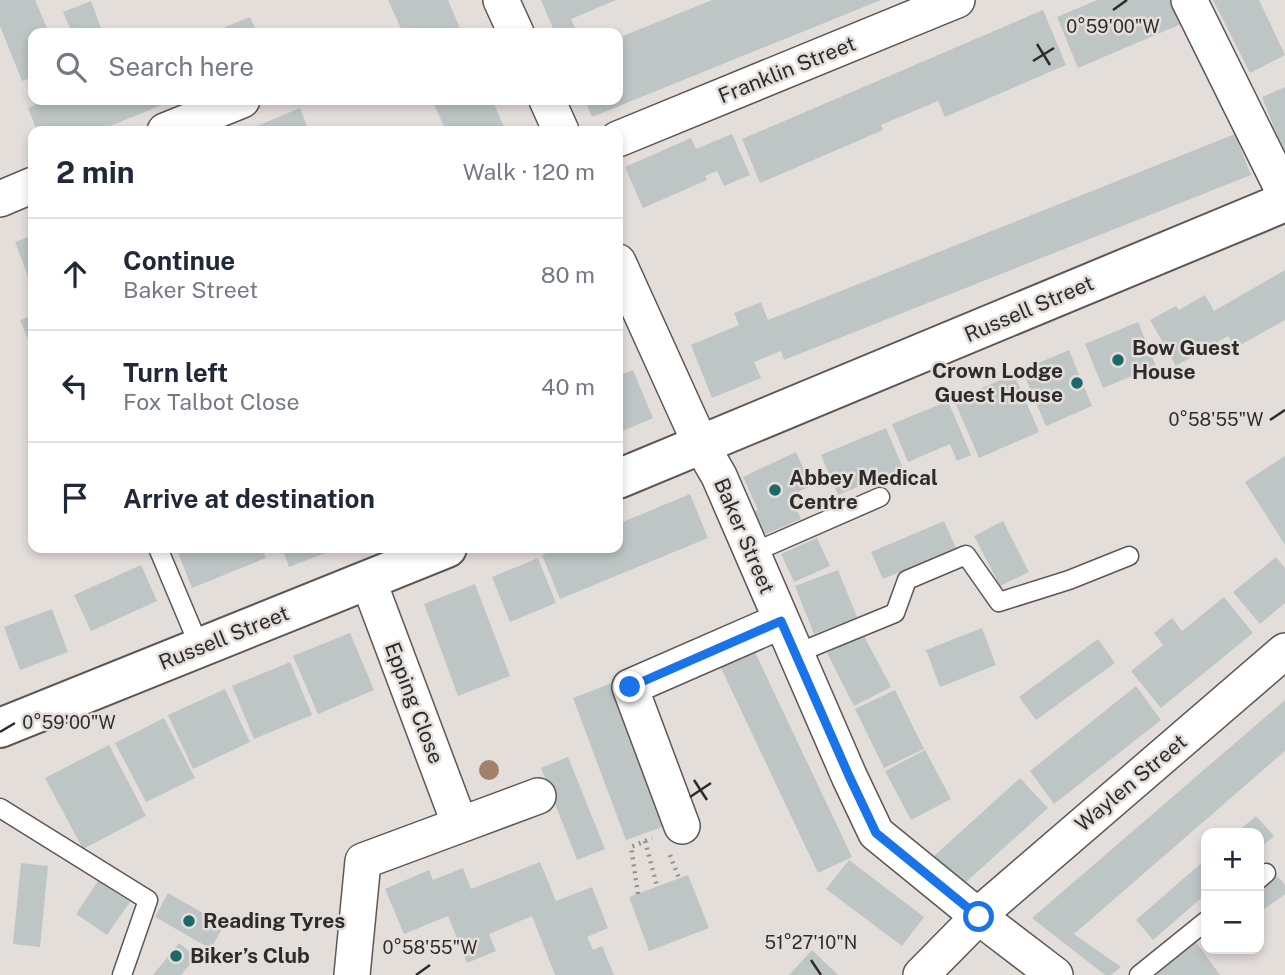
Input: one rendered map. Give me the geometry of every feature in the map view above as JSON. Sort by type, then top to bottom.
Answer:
[{"type":"street","points":[[501,0],[514,28]]},
{"type":"street","name":"Franklin Street","points":[[623,137],[957,0]]},
{"type":"street","points":[[1189,0],[1285,194]]},
{"type":"street","points":[[177,126],[230,105]]},
{"type":"street","points":[[549,105],[559,126]]},
{"type":"street","points":[[0,199],[28,187]]},
{"type":"street","name":"Russell Street","points":[[623,477],[1285,202]]},
{"type":"street","name":"Baker Street","points":[[623,272],[701,445],[719,476],[876,833],[1055,975]]},
{"type":"street","name":"Russell Street","points":[[0,729],[435,553]]},
{"type":"street","name":"Epping Close","points":[[368,580],[460,825]]},
{"type":"street","points":[[682,826],[630,687],[781,621]]},
{"type":"street","name":"Waylen Street","points":[[921,975],[979,917],[1082,824],[1285,651]]},
{"type":"street","points":[[352,975],[363,861],[538,796]]},
{"type":"lane","points":[[752,553],[880,497]]},
{"type":"lane","points":[[160,553],[200,648]]},
{"type":"lane","points":[[795,654],[895,612],[907,579],[966,555],[999,601],[1069,580],[1129,556]]},
{"type":"lane","points":[[0,808],[148,900],[122,975]]},
{"type":"lane","points":[[1139,975],[1201,925]]},
{"type":"path","points":[[645,841],[657,886]]},
{"type":"path","points":[[631,847],[638,894]]},
{"type":"building","points":[[0,0],[35,0],[47,28],[28,28],[28,79],[22,81],[0,26]]},
{"type":"building","points":[[388,0],[448,0],[460,28],[401,28]]},
{"type":"building","points":[[541,0],[616,0],[571,19],[575,28],[553,28]]},
{"type":"building","points":[[712,0],[881,0],[623,104],[623,36]]},
{"type":"building","points":[[1097,0],[1171,0],[1181,24],[1078,68],[1057,17]]},
{"type":"building","points":[[1213,0],[1259,0],[1285,55],[1250,73]]},
{"type":"building","points":[[91,1],[101,28],[70,28],[63,12]]},
{"type":"building","points":[[1043,10],[1066,65],[945,117],[938,101],[881,125],[883,130],[760,183],[742,139]]},
{"type":"building","points":[[250,17],[255,28],[222,28]]},
{"type":"building","points":[[1285,87],[1285,155],[1262,97]]},
{"type":"building","points":[[35,105],[162,105],[110,126],[35,126],[28,108]]},
{"type":"building","points":[[434,105],[494,105],[504,126],[444,126]]},
{"type":"building","points":[[587,105],[622,105],[592,117]]},
{"type":"building","points":[[300,108],[307,126],[257,126]]},
{"type":"building","points":[[732,134],[750,175],[724,186],[717,171],[705,176],[707,180],[643,208],[625,167],[691,138],[696,149]]},
{"type":"building","points":[[1235,134],[1251,175],[784,360],[781,351],[754,362],[761,378],[712,398],[691,345],[739,325],[734,313],[761,302],[768,320]]},
{"type":"building","points":[[28,237],[28,277],[15,242]]},
{"type":"building","points":[[1285,270],[1285,320],[1235,348],[1228,336],[1176,366],[1150,320],[1176,306],[1179,310],[1205,295],[1214,311]]},
{"type":"building","points":[[28,317],[28,340],[20,320]]},
{"type":"building","points":[[1138,322],[1156,366],[1103,388],[1085,344]]},
{"type":"building","points":[[1069,350],[1092,406],[1046,426],[1022,370]]},
{"type":"building","points":[[633,370],[653,418],[623,431],[623,374]]},
{"type":"building","points":[[1014,374],[1039,432],[979,458],[954,400]]},
{"type":"building","points":[[948,401],[971,455],[957,461],[950,444],[908,462],[892,424]]},
{"type":"building","points":[[886,428],[903,468],[838,495],[821,455]]},
{"type":"building","name":"Abbey Medical Centre","points":[[796,452],[811,486],[791,495],[801,519],[764,535],[753,512],[758,510],[743,477]]},
{"type":"building","points":[[1285,456],[1285,545],[1245,482]]},
{"type":"building","points":[[690,494],[708,538],[560,599],[542,555],[623,553],[623,522]]},
{"type":"building","points":[[944,521],[956,548],[883,579],[871,552]]},
{"type":"building","points":[[1003,521],[1029,572],[1000,586],[974,536]]},
{"type":"building","points":[[817,538],[830,566],[794,582],[781,554]]},
{"type":"building","points":[[178,553],[264,553],[266,558],[192,588]]},
{"type":"building","points":[[284,553],[325,553],[289,567]]},
{"type":"building","points":[[1276,557],[1285,568],[1285,603],[1260,624],[1233,592]]},
{"type":"building","points":[[538,558],[556,603],[510,622],[492,577]]},
{"type":"building","points":[[141,565],[157,601],[91,631],[74,595]]},
{"type":"building","points":[[838,570],[857,617],[814,634],[795,586]]},
{"type":"building","points":[[475,584],[510,676],[458,696],[424,604]]},
{"type":"building","points":[[1224,597],[1253,633],[1161,708],[1131,671],[1163,645],[1154,633],[1172,618],[1182,631]]},
{"type":"building","points":[[52,609],[68,652],[20,670],[4,627]]},
{"type":"building","points":[[982,628],[996,665],[940,687],[926,650]]},
{"type":"building","points":[[350,633],[374,690],[318,714],[293,656]]},
{"type":"building","points":[[863,634],[891,687],[854,706],[827,653]]},
{"type":"building","points":[[1098,639],[1115,663],[1036,720],[1019,697]]},
{"type":"building","points":[[754,650],[852,857],[818,873],[720,666]]},
{"type":"building","points":[[290,662],[312,715],[254,739],[232,686]]},
{"type":"building","points":[[612,683],[662,827],[626,840],[573,698]]},
{"type":"building","points":[[1136,686],[1161,720],[1054,804],[1030,771]]},
{"type":"building","points":[[225,689],[250,742],[193,769],[168,715]]},
{"type":"building","points":[[895,690],[924,749],[884,768],[855,709]]},
{"type":"building","points":[[1285,700],[1285,751],[1074,934],[1121,967],[1111,975],[1105,975],[1032,918]]},
{"type":"building","points":[[164,718],[195,778],[146,802],[115,743]]},
{"type":"building","points":[[109,745],[146,816],[83,849],[45,778]]},
{"type":"building","points":[[925,750],[951,799],[911,820],[885,771]]},
{"type":"building","points":[[568,757],[605,849],[577,860],[541,768]]},
{"type":"building","points":[[1020,778],[1048,808],[965,883],[933,857]]},
{"type":"building","points":[[1256,816],[1274,836],[1264,845],[1264,828],[1242,828]]},
{"type":"building","points":[[849,860],[924,917],[902,946],[826,889]]},
{"type":"building","points":[[540,862],[556,901],[592,887],[608,928],[587,937],[593,950],[602,946],[614,975],[555,975],[532,916],[489,934],[496,951],[467,963],[448,916],[404,934],[385,889],[429,870],[433,880],[463,868],[471,889]]},
{"type":"building","points":[[21,863],[48,866],[40,947],[13,944]]},
{"type":"building","points":[[1201,863],[1201,898],[1153,940],[1136,920]]},
{"type":"building","points":[[1275,873],[1285,885],[1285,894],[1264,909],[1264,891],[1264,881]]},
{"type":"building","points":[[688,875],[709,928],[649,951],[629,897]]},
{"type":"building","points":[[98,881],[130,902],[107,935],[76,914]]},
{"type":"building","name":"Reading Tyres","points":[[168,893],[224,925],[211,949],[155,917]]},
{"type":"building","points":[[1195,941],[1201,954],[1205,954],[1220,975],[1151,975]]},
{"type":"building","points":[[179,943],[196,957],[181,975],[153,975]]},
{"type":"building","points":[[812,950],[838,975],[789,975]]},
{"type":"place","name":"Bow Guest House","points":[[1118,360]]},
{"type":"place","name":"Crown Lodge Guest House","points":[[1077,383]]},
{"type":"place","name":"Abbey Medical Centre","points":[[775,490]]},
{"type":"place","name":"Reading Tyres","points":[[189,921]]},
{"type":"place","name":"Biker’s Club","points":[[176,956]]},
{"type":"route","points":[[630,687],[781,621],[876,833],[979,917]]}]
